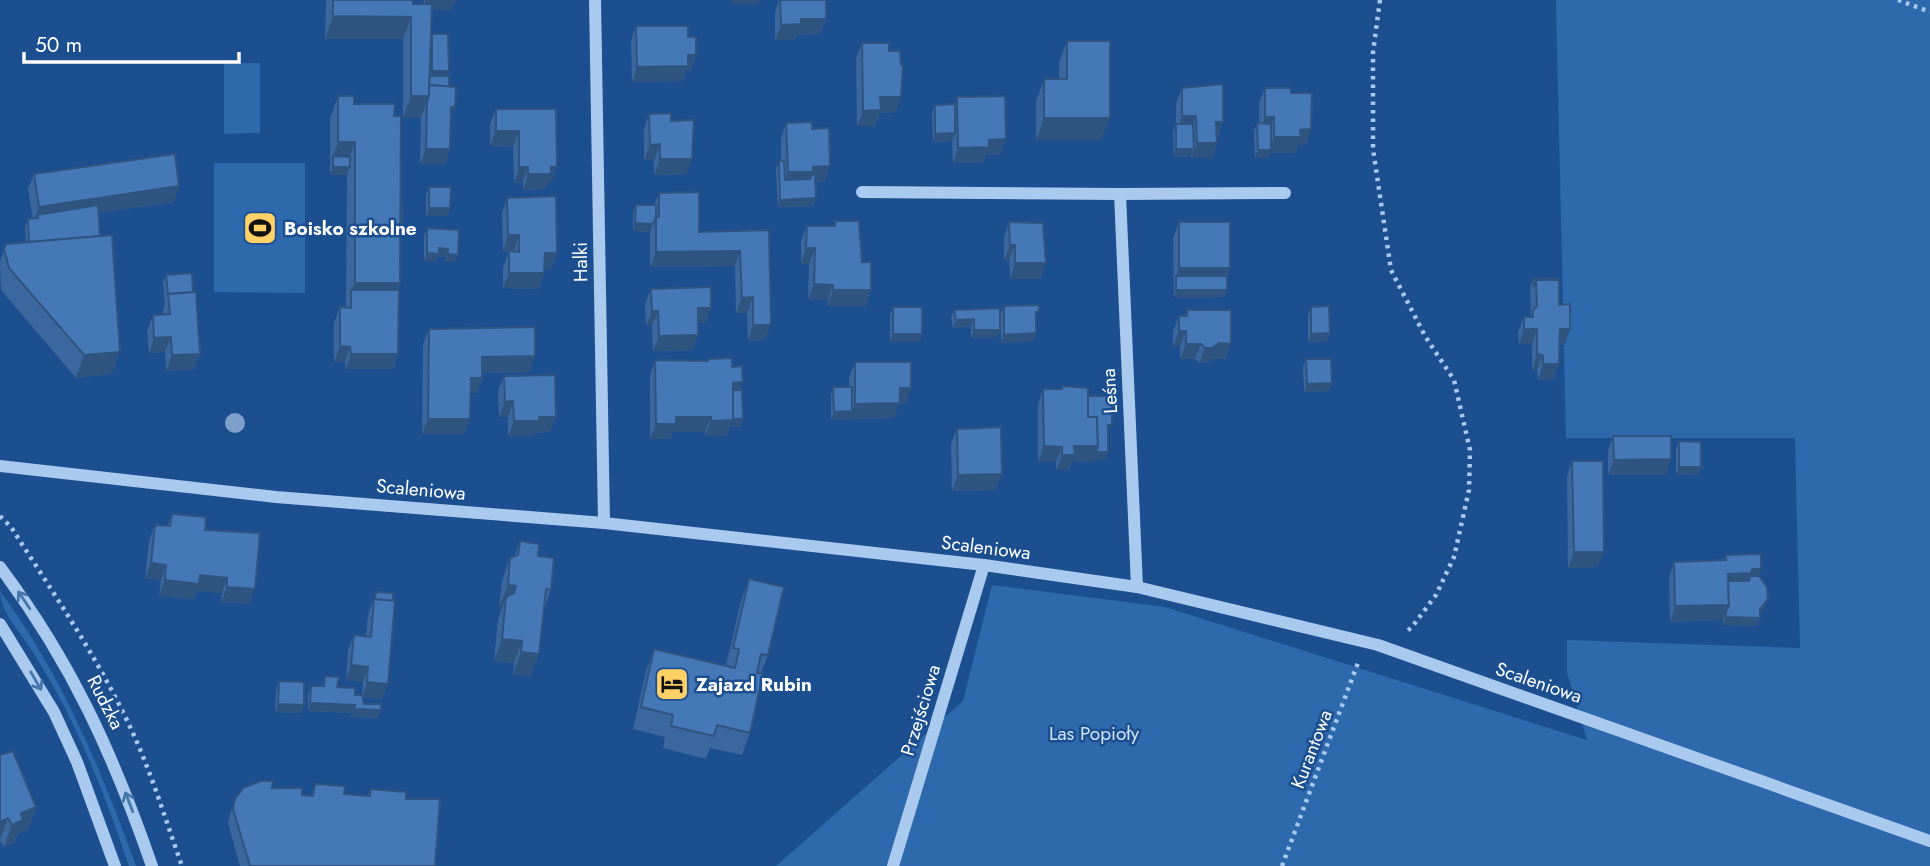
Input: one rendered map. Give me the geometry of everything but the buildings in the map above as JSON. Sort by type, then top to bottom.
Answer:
[{"type":"street","name":"Halki","points":[[595,0],[604,523]]},
{"type":"street","points":[[862,192],[1285,193]]},
{"type":"street","name":"Leśna","points":[[1119,194],[1137,587]]},
{"type":"street","name":"Scaleniowa","points":[[0,466],[276,497],[604,523],[984,565],[1137,587],[1366,642],[1930,841]]},
{"type":"street","name":"Przejściowa","points":[[893,866],[984,565]]},
{"type":"street","name":"Rudzka","points":[[0,567],[48,635],[83,696],[110,752],[152,866]]},
{"type":"street","points":[[0,624],[54,712],[77,762],[115,866]]},
{"type":"path","points":[[1380,0],[1373,52],[1373,149],[1391,270],[1425,336],[1454,380],[1470,450],[1469,490],[1454,557],[1436,595],[1412,627],[1384,648]]},
{"type":"path","points":[[1898,0],[1930,12]]},
{"type":"path","name":"Kurantowa","points":[[1282,866],[1366,642]]},
{"type":"green space","name":"Las Popioły","points":[[1556,0],[1930,0],[1930,866],[776,866],[963,701],[992,585],[1165,607],[1587,740],[1567,673],[1567,640],[1800,648],[1795,438],[1566,438]]},
{"type":"green space","points":[[224,63],[260,63],[260,133],[224,134]]},
{"type":"green space","name":"Boisko szkolne","points":[[214,163],[305,163],[305,293],[214,292]]},
{"type":"green space","points":[[0,591],[61,689],[109,794],[136,866],[129,866],[99,783],[62,702],[3,607]]},
{"type":"place","name":"Boisko szkolne","points":[[260,228]]},
{"type":"place","name":"Zajazd Rubin","points":[[672,684]]}]
